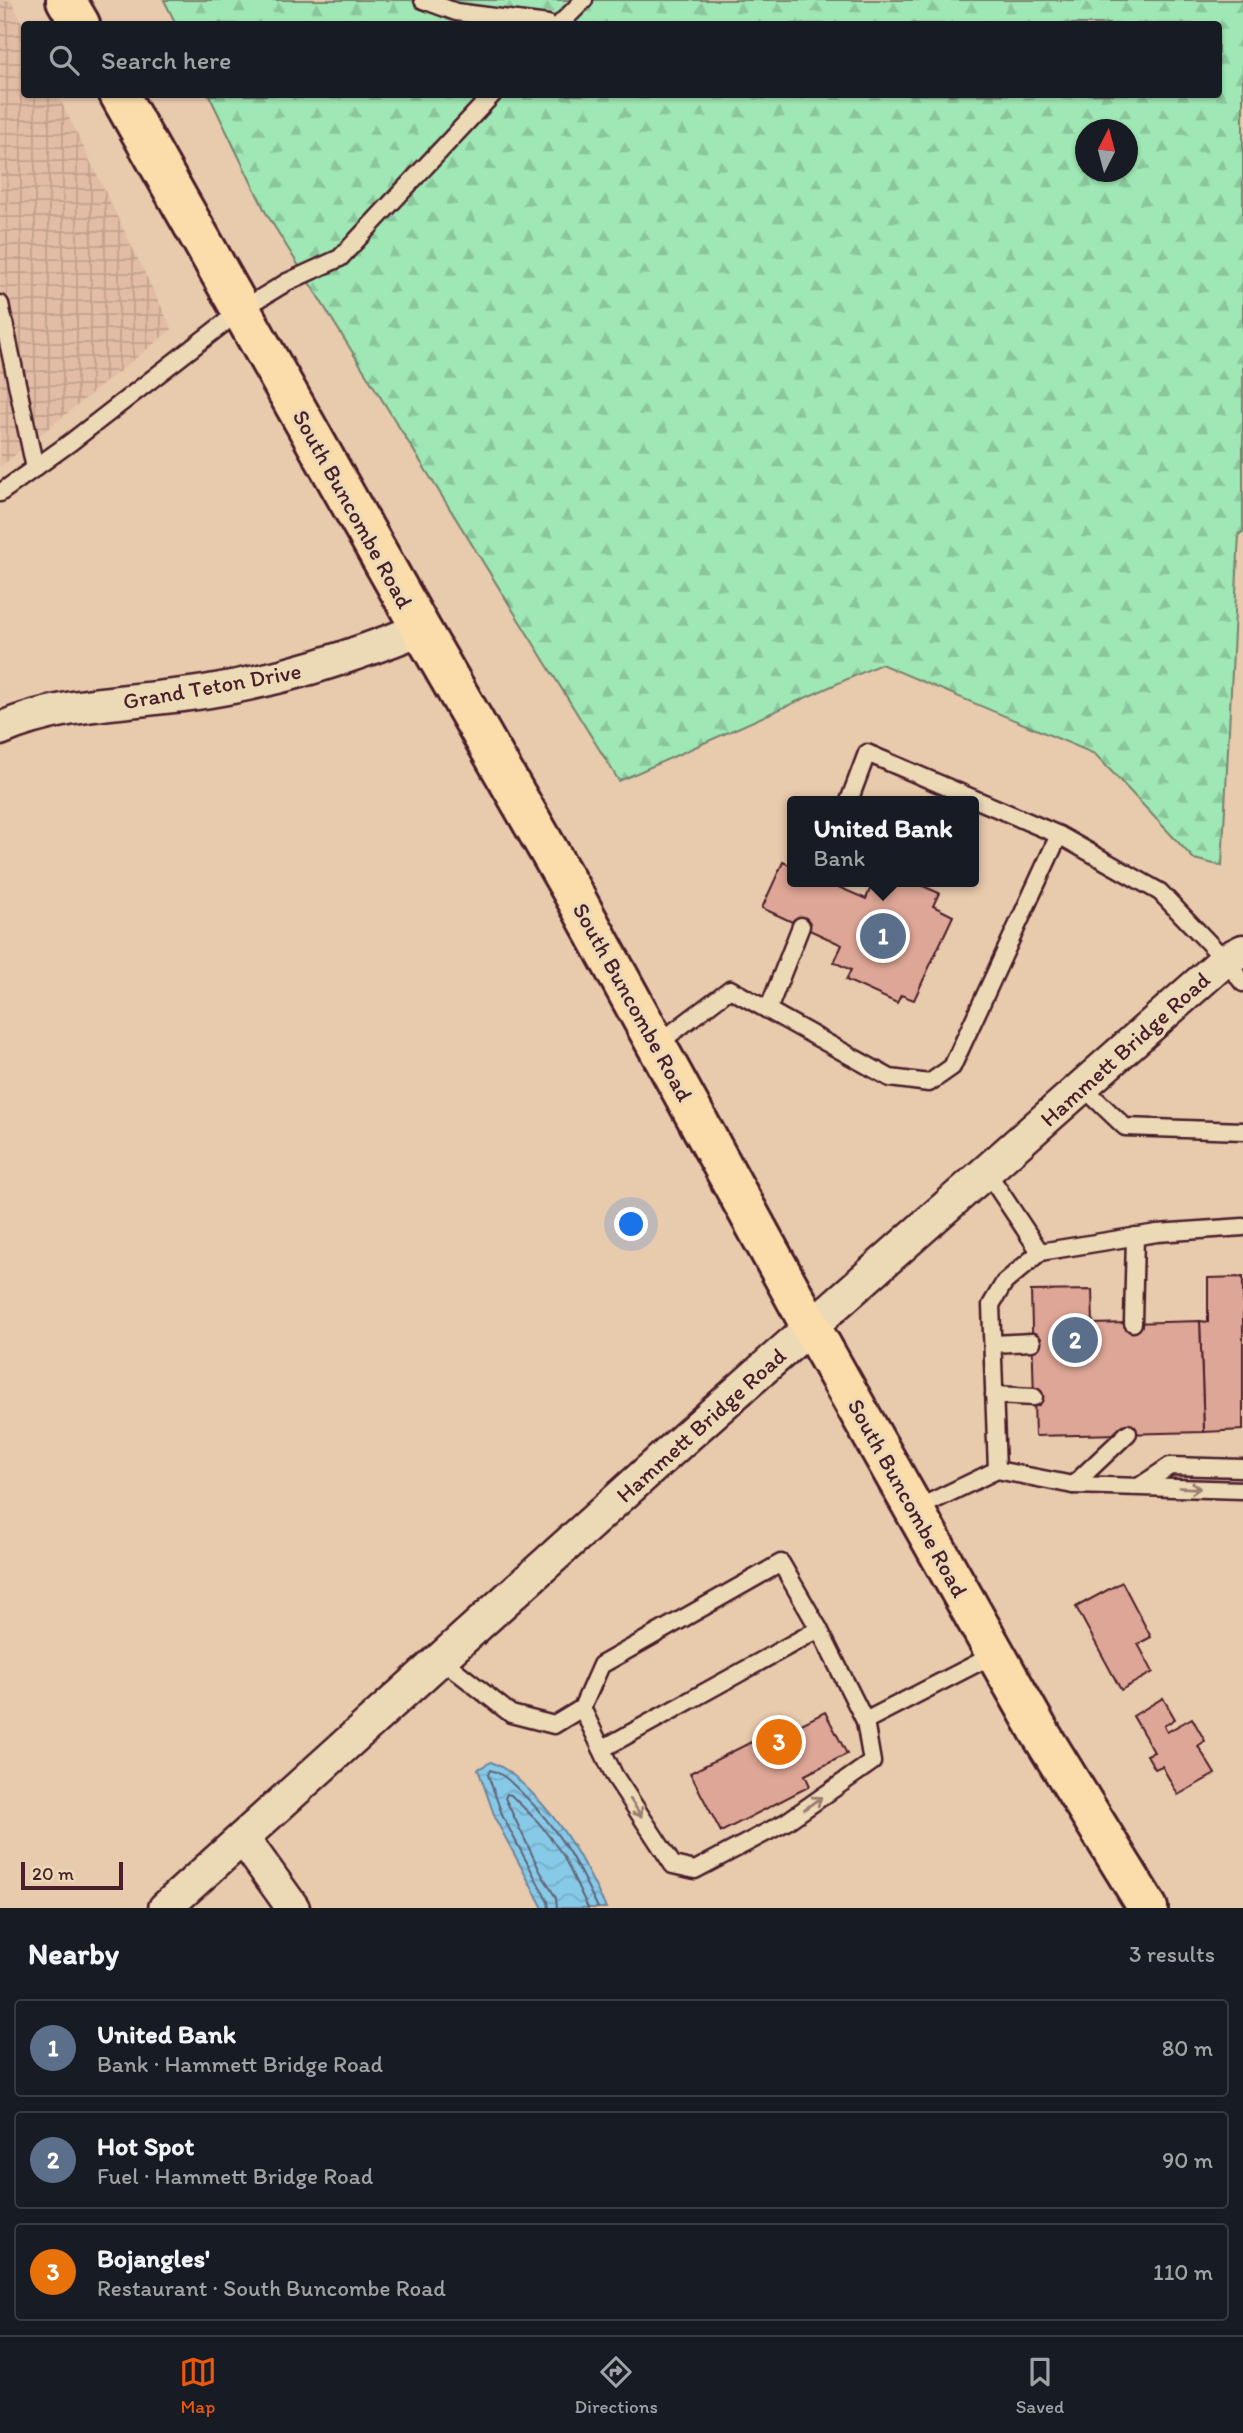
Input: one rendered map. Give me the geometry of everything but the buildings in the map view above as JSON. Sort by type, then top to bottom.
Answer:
[{"type":"main road","points":[[66,0],[78,21]]},
{"type":"main road","name":"South Buncombe Road","points":[[122,98],[574,895],[811,1327],[995,1654],[1148,1908]]},
{"type":"street","name":"Grand Teton Drive","points":[[0,729],[37,716],[209,692],[271,680],[354,656],[421,629]]},
{"type":"street","name":"Hammett Bridge Road","points":[[165,1908],[811,1327],[1083,1087],[1237,965]]},
{"type":"street","points":[[243,1838],[293,1908]]},
{"type":"lane","points":[[423,0],[456,12],[525,21]]},
{"type":"lane","points":[[563,21],[583,0]]},
{"type":"lane","points":[[0,493],[241,310],[287,282],[340,258],[489,98]]},
{"type":"lane","points":[[0,304],[35,468]]},
{"type":"lane","points":[[851,796],[867,753],[968,796]]},
{"type":"lane","points":[[979,801],[1059,835],[1160,892],[1237,965]]},
{"type":"lane","points":[[656,1045],[730,989],[890,1078],[929,1083],[952,1067],[1059,835]]},
{"type":"lane","points":[[768,1010],[801,926]]},
{"type":"lane","points":[[1083,1087],[1125,1127],[1243,1131]]},
{"type":"lane","points":[[987,1172],[1040,1252]]},
{"type":"lane","points":[[997,1470],[991,1304],[1004,1283],[1040,1252],[1135,1236],[1243,1227]]},
{"type":"lane","points":[[1133,1323],[1135,1236]]},
{"type":"lane","points":[[994,1344],[1032,1342]]},
{"type":"lane","points":[[994,1395],[1034,1397]]},
{"type":"lane","points":[[1073,1485],[1128,1433]]},
{"type":"lane","points":[[1140,1486],[1170,1466],[1243,1468]]},
{"type":"lane","points":[[914,1510],[997,1470],[1073,1485],[1243,1490]]},
{"type":"lane","points":[[441,1659],[511,1714],[554,1725],[582,1708],[601,1665],[781,1563],[864,1721],[872,1762],[786,1822],[695,1870],[673,1866],[614,1775],[582,1708]]},
{"type":"lane","points":[[601,1749],[818,1629]]},
{"type":"lane","points":[[864,1721],[995,1654]]},
{"type":"shaded area","points":[[0,0],[11,0],[21,21],[21,98],[59,98],[172,329],[0,467]]},
{"type":"green space","points":[[164,0],[1243,0],[1243,532],[1239,534],[1222,866],[1194,859],[1095,754],[881,664],[619,781],[266,213],[210,98],[1222,98],[1222,21],[174,21]]},
{"type":"water","points":[[491,1762],[516,1778],[554,1818],[582,1861],[606,1908],[543,1908],[496,1820],[478,1769]]},
{"type":"place","name":"United Bank","points":[[883,936]]},
{"type":"place","name":"Hot Spot","points":[[1075,1340]]},
{"type":"place","name":"Bojangles'","points":[[779,1742]]}]
